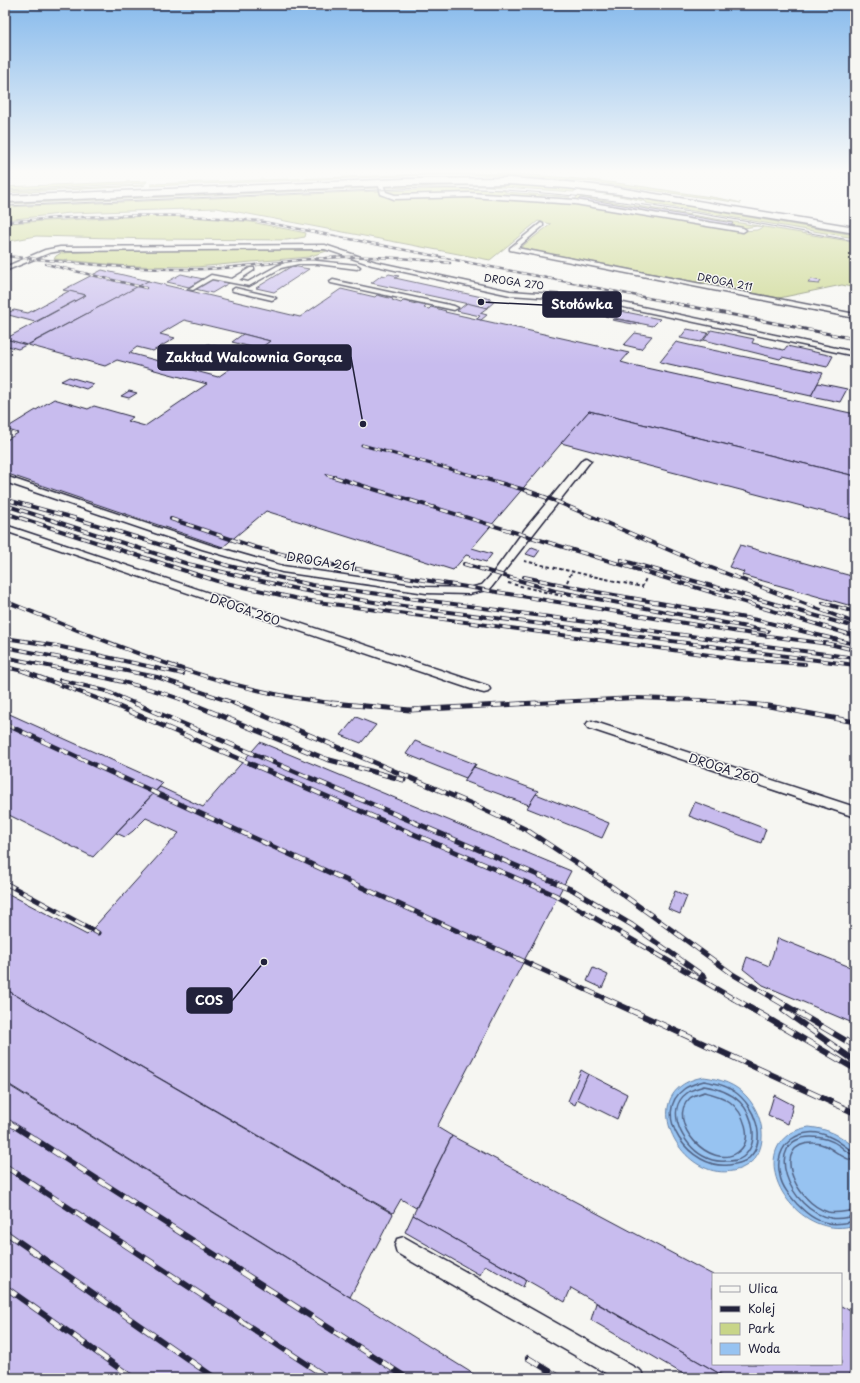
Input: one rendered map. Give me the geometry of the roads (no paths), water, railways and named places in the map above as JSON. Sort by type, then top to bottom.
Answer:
[{"type":"lane","name":"DROGA 211","points":[[529,236],[512,249],[855,316]]},
{"type":"lane","name":"DROGA 270","points":[[5,269],[47,251],[60,249],[325,247],[338,250],[360,260],[374,264],[510,293],[595,299],[855,354]]},
{"type":"lane","points":[[211,277],[249,284],[280,267],[294,264],[310,263],[357,267]]},
{"type":"lane","points":[[233,281],[252,269]]},
{"type":"lane","points":[[190,289],[222,271]]},
{"type":"lane","points":[[333,282],[454,308]]},
{"type":"lane","points":[[226,288],[272,298]]},
{"type":"lane","name":"DROGA 261","points":[[5,478],[206,548],[282,569],[426,590],[469,591],[486,586],[494,579],[529,531],[586,460]]},
{"type":"lane","name":"DROGA 260","points":[[5,528],[484,689]]},
{"type":"lane","name":"DROGA 260","points":[[592,724],[855,812]]},
{"type":"lane","points":[[404,1246],[634,1378]]},
{"type":"water","points":[[704,1077],[716,1079],[733,1085],[743,1092],[753,1105],[758,1115],[762,1135],[761,1145],[758,1154],[751,1162],[742,1168],[721,1172],[701,1166],[685,1153],[673,1136],[668,1118],[670,1100],[682,1085]]},
{"type":"water","points":[[809,1127],[834,1133],[855,1148],[855,1225],[831,1227],[810,1220],[793,1206],[780,1188],[774,1169],[776,1150],[787,1135]]},
{"type":"tram line","points":[[824,236],[855,241]]},
{"type":"railway","points":[[332,236],[683,305]]},
{"type":"railway","points":[[5,256],[105,266],[155,269],[205,269],[341,257],[388,258],[450,263]]},
{"type":"railway","points":[[46,264],[146,288]]},
{"type":"railway","points":[[678,304],[855,339]]},
{"type":"railway","points":[[362,445],[482,478]]},
{"type":"railway","points":[[327,475],[338,478]]},
{"type":"railway","points":[[334,477],[855,636]]},
{"type":"railway","points":[[479,477],[525,490],[553,500],[704,565],[855,623]]},
{"type":"railway","points":[[7,500],[74,518],[229,566],[312,585],[855,658]]},
{"type":"railway","points":[[5,505],[188,564],[301,590],[380,603],[855,665]]},
{"type":"railway","points":[[5,513],[217,581],[303,600],[739,659],[805,664]]},
{"type":"railway","points":[[171,519],[254,547],[309,561],[739,632],[829,644]]},
{"type":"railway","points":[[621,560],[848,625]]},
{"type":"railway","points":[[464,564],[555,591],[768,631]]},
{"type":"railway","points":[[524,577],[597,592],[757,620],[850,643]]},
{"type":"railway","points":[[5,601],[129,650],[213,679],[299,699],[342,704]]},
{"type":"railway","points":[[823,603],[855,612]]},
{"type":"railway","points":[[5,638],[57,646],[183,674]]},
{"type":"railway","points":[[825,643],[855,650]]},
{"type":"railway","points":[[5,647],[157,677],[237,704]]},
{"type":"railway","points":[[5,657],[124,682],[147,688],[193,704]]},
{"type":"railway","points":[[5,667],[28,672]]},
{"type":"railway","points":[[23,671],[112,704]]},
{"type":"railway","points":[[60,680],[106,691],[136,704]]},
{"type":"railway","points":[[529,703],[635,698],[741,703]]},
{"type":"railway","points":[[110,703],[555,895],[734,999]]},
{"type":"railway","points":[[134,703],[573,890],[632,925],[705,977]]},
{"type":"railway","points":[[190,703],[326,759],[404,780]]},
{"type":"railway","points":[[234,703],[472,804],[527,830],[611,886],[734,975],[775,999]]},
{"type":"railway","points":[[332,703],[342,704]]},
{"type":"railway","points":[[342,704],[410,710],[529,703]]},
{"type":"railway","points":[[517,704],[529,703]]},
{"type":"railway","points":[[529,703],[536,703]]},
{"type":"railway","points":[[741,703],[749,704]]},
{"type":"railway","points":[[741,703],[769,706],[855,722]]},
{"type":"railway","points":[[5,724],[606,999]]},
{"type":"railway","points":[[5,883],[98,933]]},
{"type":"railway","points":[[604,998],[855,1113]]},
{"type":"railway","points":[[733,998],[855,1069]]},
{"type":"railway","points":[[773,998],[855,1046]]},
{"type":"railway","points":[[783,1010],[855,1061]]},
{"type":"railway","points":[[5,1120],[407,1378]]},
{"type":"railway","points":[[5,1166],[328,1378]]},
{"type":"railway","points":[[5,1232],[215,1378]]},
{"type":"railway","points":[[5,1287],[133,1378]]},
{"type":"railway","points":[[528,1358],[561,1378]]},
{"type":"place","name":"Stołówka","points":[[481,302]]},
{"type":"place","name":"Zakład Walcownia Gorąca","points":[[363,424]]},
{"type":"place","name":"COS","points":[[264,962]]}]
